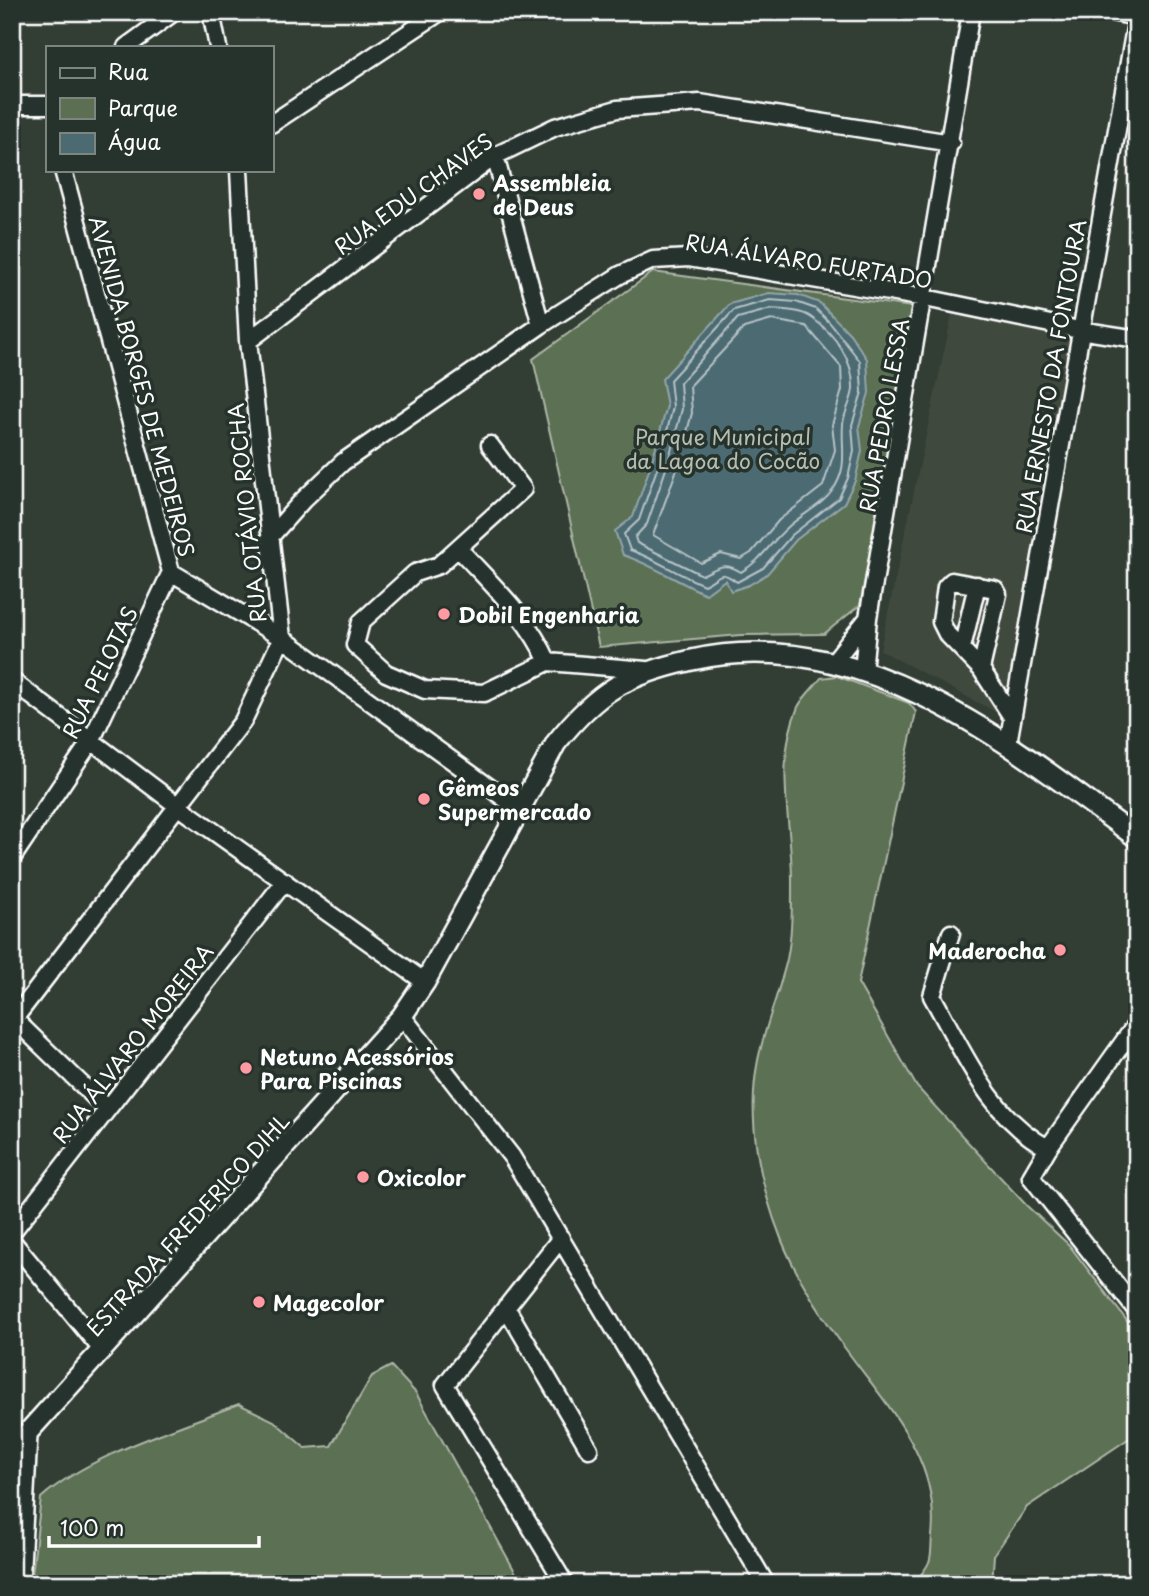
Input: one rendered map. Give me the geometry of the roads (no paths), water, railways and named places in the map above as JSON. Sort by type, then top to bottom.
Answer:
[{"type":"main road","name":"ESTRADA FREDERICO DIHL","points":[[12,1450],[402,1016],[425,982],[518,807],[556,743],[577,716],[598,698],[646,670],[738,651],[790,653],[834,661],[909,690],[1008,743],[1132,830]]},
{"type":"main road","points":[[19,1584],[27,1436]]},
{"type":"street","points":[[127,46],[174,12]]},
{"type":"street","points":[[211,12],[218,46]]},
{"type":"street","points":[[273,123],[440,12]]},
{"type":"street","name":"RUA PEDRO LESSA","points":[[863,672],[868,618],[925,298],[971,12]]},
{"type":"street","points":[[1111,12],[1137,17]]},
{"type":"street","name":"RUA ERNESTO DA FONTOURA","points":[[1008,743],[1079,330],[1137,17]]},
{"type":"street","name":"RUA EDU CHAVES","points":[[248,341],[495,156],[555,127],[617,109],[700,103],[951,143]]},
{"type":"street","points":[[12,106],[46,107]]},
{"type":"street","points":[[495,156],[541,325]]},
{"type":"street","name":"AVENIDA BORGES DE MEDEIROS","points":[[64,172],[171,572],[282,638],[518,807]]},
{"type":"street","name":"RUA OTÁVIO ROCHA","points":[[13,1018],[243,721],[282,638],[248,341],[239,172]]},
{"type":"street","name":"RUA ÁLVARO FURTADO","points":[[270,537],[303,499],[343,463],[541,325],[620,275],[653,260],[689,258],[925,298],[1079,330],[1137,339]]},
{"type":"street","points":[[490,445],[523,489],[439,565],[415,573],[361,622],[355,645],[386,673],[425,690],[484,693],[548,663],[646,670]]},
{"type":"street","points":[[458,548],[525,621],[537,637],[548,663]]},
{"type":"street","name":"RUA PELOTAS","points":[[12,858],[91,741],[171,572]]},
{"type":"street","points":[[981,669],[998,594],[995,589],[955,580],[946,587],[941,622],[981,669],[1012,717]]},
{"type":"street","points":[[962,648],[977,585]]},
{"type":"street","name":"RUA PEDRO LESSA","points":[[834,661],[868,618]]},
{"type":"street","points":[[12,681],[178,806],[425,982]]},
{"type":"street","name":"RUA ÁLVARO MOREIRA","points":[[12,1231],[285,881]]},
{"type":"street","points":[[951,933],[932,996],[993,1102],[1026,1137],[1048,1148]]},
{"type":"street","points":[[402,1016],[512,1157],[766,1584]]},
{"type":"street","points":[[13,1018],[107,1109]]},
{"type":"street","points":[[1137,1023],[1032,1171],[1034,1181],[1137,1311]]},
{"type":"street","points":[[561,1238],[444,1385],[565,1584]]},
{"type":"street","points":[[12,1241],[103,1351]]},
{"type":"street","points":[[506,1307],[589,1449]]},
{"type":"water","points":[[769,293],[798,295],[820,303],[850,334],[867,359],[869,393],[859,426],[862,451],[855,481],[844,503],[796,540],[767,574],[749,585],[731,591],[725,580],[706,594],[623,555],[615,531],[633,517],[652,461],[667,406],[662,379],[730,304]]},
{"type":"place","name":"Assembleia de Deus","points":[[479,194]]},
{"type":"place","name":"Dobil Engenharia","points":[[444,614]]},
{"type":"place","name":"Gêmeos Supermercado","points":[[424,799]]},
{"type":"place","name":"Maderocha","points":[[1060,950]]},
{"type":"place","name":"Netuno Acessórios Para Piscinas","points":[[246,1068]]},
{"type":"place","name":"Oxicolor","points":[[363,1177]]},
{"type":"place","name":"Magecolor","points":[[259,1302]]},
{"type":"park label","name":"Parque Municipal da Lagoa do Cocão","points":[[723,448]]}]
